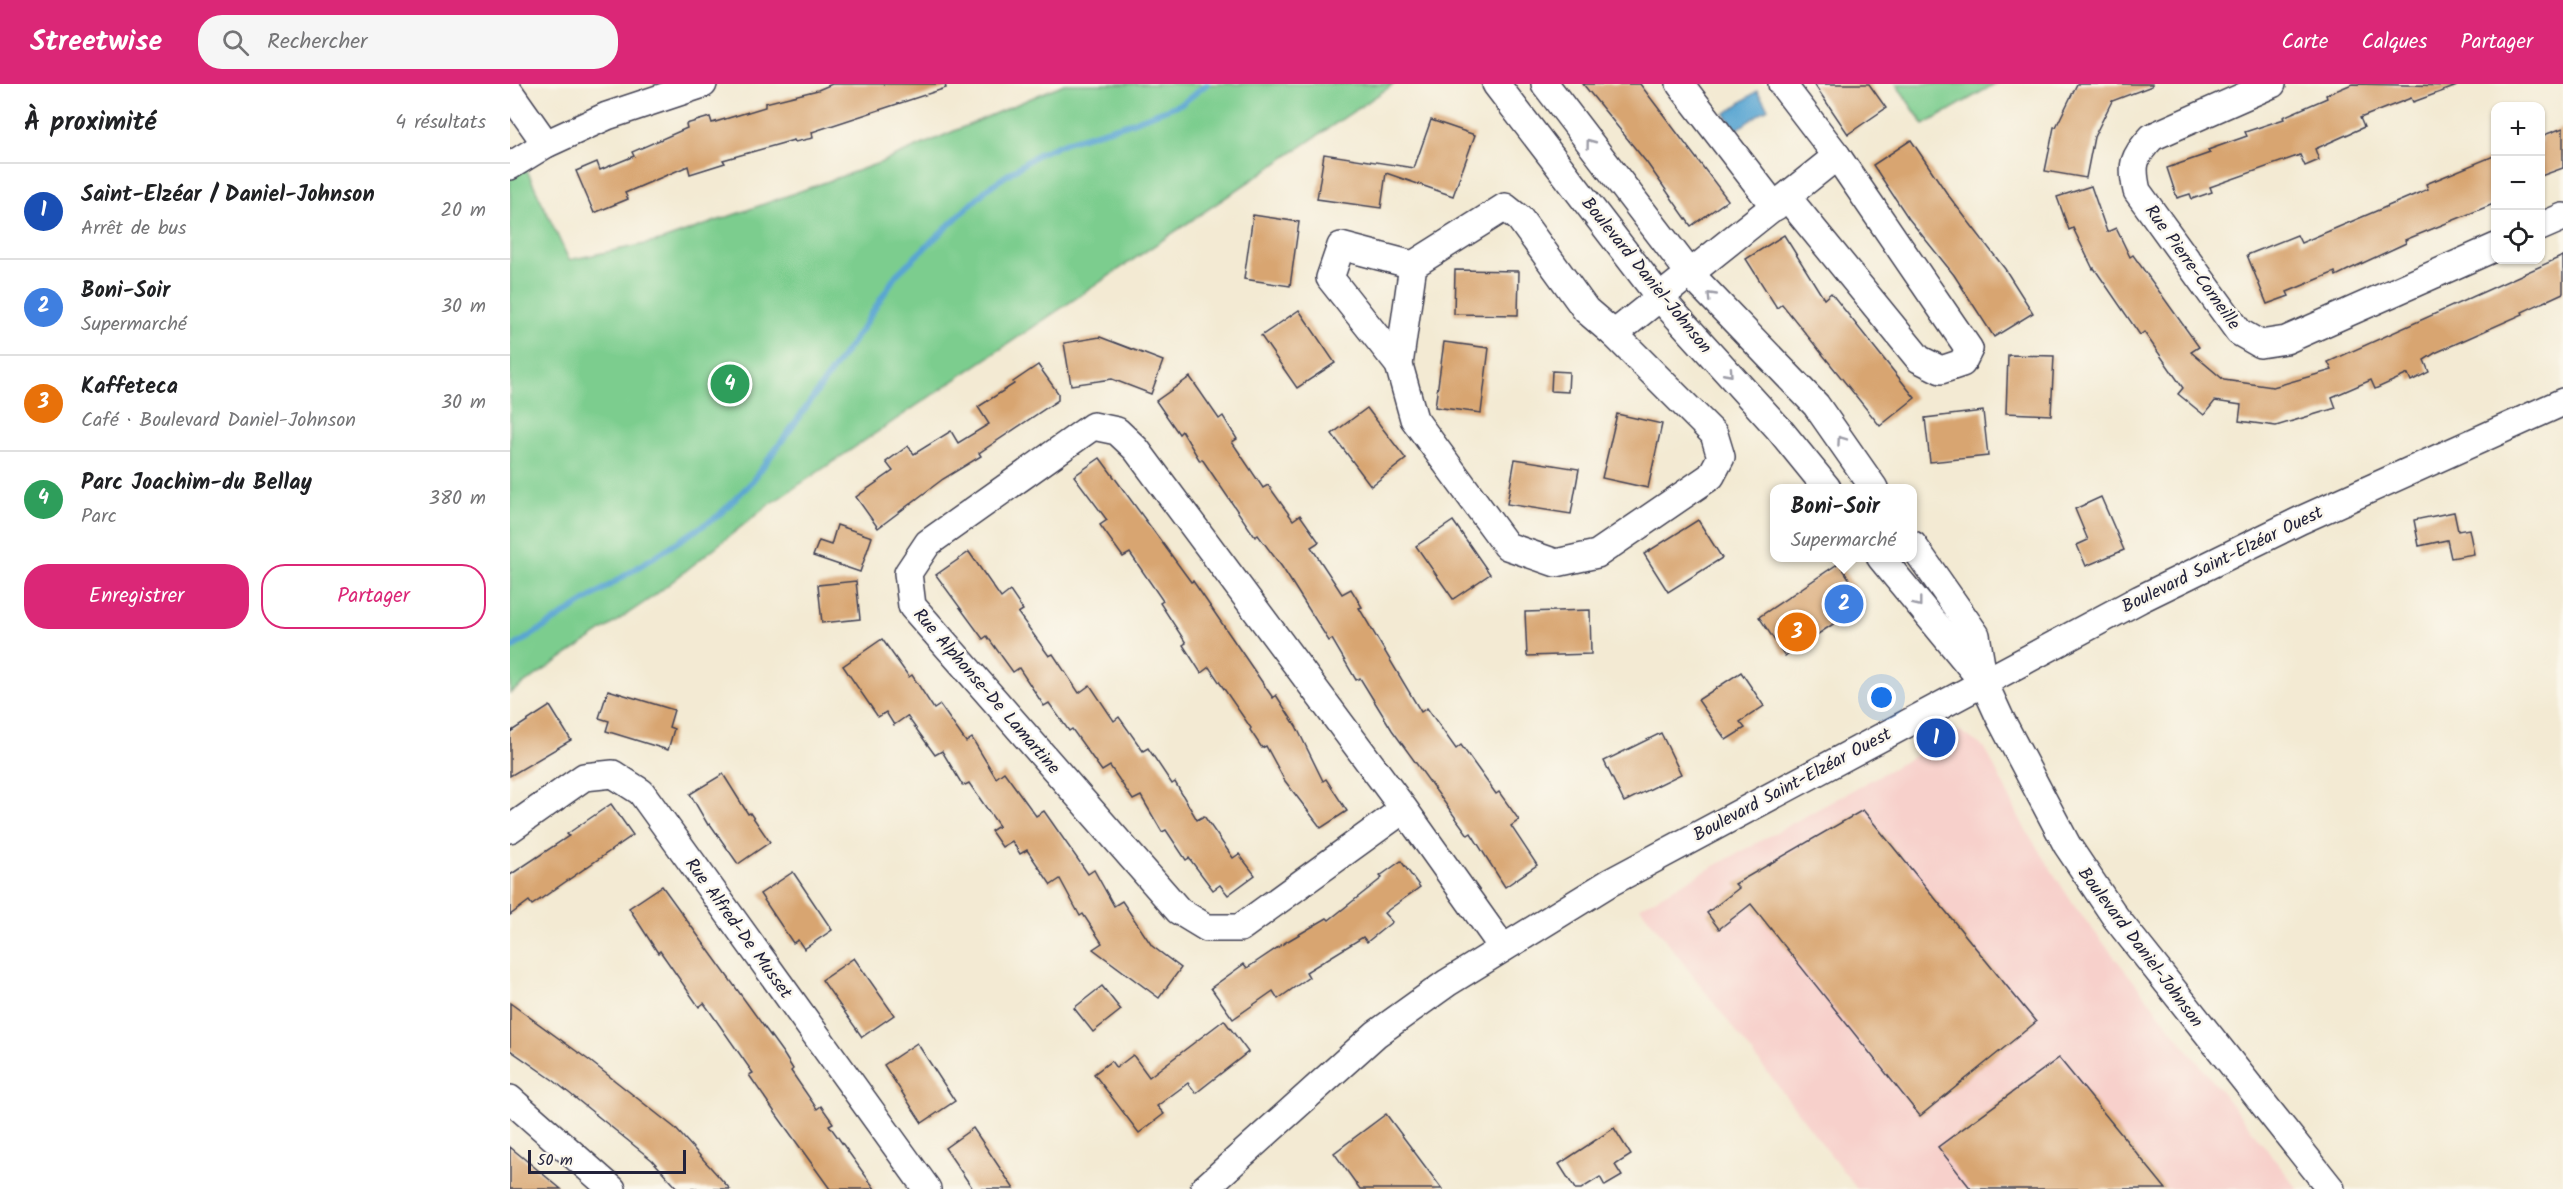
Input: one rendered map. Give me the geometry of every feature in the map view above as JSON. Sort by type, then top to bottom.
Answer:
[{"type":"street","points":[[510,166],[546,144],[607,116],[703,84]]},
{"type":"street","name":"Boulevard Daniel-Johnson","points":[[1496,84],[1661,299],[1779,429],[1823,484]]},
{"type":"street","name":"Boulevard Daniel-Johnson","points":[[1545,84],[1691,275],[1816,405],[1871,484]]},
{"type":"street","points":[[1680,84],[1919,359],[1941,370],[1962,363],[1970,349],[1837,156],[1782,84]]},
{"type":"street","name":"Rue Pierre-Corneille","points":[[2272,84],[2152,137],[2138,152],[2133,171],[2137,191],[2239,332],[2260,344],[2286,340],[2491,249]]},
{"type":"street","points":[[510,93],[546,144]]},
{"type":"street","points":[[1614,334],[1661,299],[1837,156]]},
{"type":"street","points":[[1399,365],[1329,278],[1341,246],[1413,265],[1505,207],[1520,219],[1586,310],[1614,334],[1714,434],[1721,457],[1711,476],[1597,554],[1556,563],[1507,546],[1414,420],[1399,365],[1413,265]]},
{"type":"street","points":[[2545,225],[2563,217]]},
{"type":"street","name":"Boulevard Saint-Elzéar Ouest","points":[[1204,1189],[1376,1034],[1429,995],[1647,861],[1984,683],[2027,657],[2223,556],[2563,402]]},
{"type":"street","name":"Rue Alphonse-De Lamartine","points":[[1404,809],[1240,928],[1207,928],[1179,911],[912,606],[908,573],[928,543],[1092,426],[1117,431],[1136,449],[1404,809],[1503,948]]},
{"type":"street","name":"Boulevard Daniel-Johnson","points":[[1917,551],[1976,635],[1984,683]]},
{"type":"street","name":"Boulevard Daniel-Johnson","points":[[1884,562],[1984,683],[2046,807],[2096,890],[2138,948],[2331,1189]]},
{"type":"street","name":"Rue Alfred-De Musset","points":[[510,829],[584,777],[613,774],[641,792],[927,1189]]},
{"type":"street","points":[[510,1099],[612,1189]]},
{"type":"shaded area","points":[[1960,731],[1985,748],[2024,827],[2075,907],[2298,1189],[1857,1189],[1640,907]]},
{"type":"green space","points":[[1064,84],[1394,84],[766,507],[654,596],[510,693],[510,166],[522,160],[569,260],[660,241],[882,162]]},
{"type":"green space","points":[[1896,84],[1995,84],[1924,125]]},
{"type":"water","points":[[1757,91],[1768,108],[1736,130],[1725,114]]},
{"type":"building","points":[[832,84],[945,84],[946,88],[812,132],[813,138],[795,142],[794,140],[723,160],[725,163],[690,174],[688,166],[625,193],[628,199],[594,213],[576,171],[597,162],[600,170],[634,156],[632,152],[687,128],[686,124],[710,117],[712,123],[765,107],[765,103],[818,90]]},
{"type":"building","points":[[1583,84],[1640,84],[1728,200],[1691,226],[1647,163]]},
{"type":"building","points":[[1814,84],[1869,84],[1886,108],[1848,134]]},
{"type":"building","points":[[2077,84],[2152,84],[2152,86],[2112,101],[2094,137],[2086,178],[2045,171],[2054,127]]},
{"type":"building","points":[[2352,84],[2457,86],[2413,102],[2411,98],[2360,118],[2364,127],[2315,149],[2319,160],[2305,166],[2300,155],[2210,187],[2212,192],[2192,199],[2190,194],[2177,198],[2167,168],[2210,153],[2208,150],[2247,136],[2245,132],[2284,119],[2283,117],[2327,98],[2326,95]]},
{"type":"building","points":[[1431,120],[1475,135],[1453,196],[1386,173],[1381,208],[1317,199],[1324,154],[1414,168]]},
{"type":"building","points":[[2563,128],[2563,168],[2545,175],[2545,156],[2545,135]]},
{"type":"building","points":[[1911,140],[1948,195],[2005,269],[2033,313],[1994,337],[1954,275],[1909,219],[1873,165]]},
{"type":"building","points":[[2491,157],[2491,205],[2405,240],[2406,243],[2336,276],[2335,272],[2287,292],[2289,296],[2267,304],[2247,255],[2297,235],[2301,243],[2428,189],[2426,184]]},
{"type":"building","points":[[2091,186],[2107,232],[2116,228],[2130,257],[2133,255],[2199,347],[2191,352],[2224,380],[2273,387],[2332,370],[2328,362],[2563,256],[2563,293],[2522,312],[2523,314],[2435,353],[2424,360],[2429,372],[2411,381],[2408,374],[2375,389],[2371,380],[2332,397],[2336,408],[2276,426],[2239,421],[2241,405],[2215,401],[2204,415],[2178,394],[2183,388],[2144,332],[2140,335],[2093,269],[2073,228],[2069,230],[2057,197]]},
{"type":"building","points":[[1253,215],[1299,222],[1290,286],[1244,279]]},
{"type":"building","points":[[1784,235],[1824,299],[1831,293],[1915,398],[1880,426],[1782,304],[1777,308],[1746,259]]},
{"type":"building","points":[[1455,270],[1519,271],[1518,315],[1454,314]]},
{"type":"building","points":[[1299,310],[1335,363],[1297,388],[1261,336]]},
{"type":"building","points":[[1100,337],[1163,361],[1151,394],[1112,379],[1071,385],[1064,343]]},
{"type":"building","points":[[1444,342],[1489,348],[1481,413],[1435,407]]},
{"type":"building","points":[[2008,355],[2054,356],[2051,415],[2006,413]]},
{"type":"building","points":[[1038,365],[1058,393],[1058,400],[979,453],[981,456],[943,479],[878,528],[856,497],[893,471],[886,462],[908,446],[914,454],[951,431],[958,443],[989,424],[978,407],[1014,384],[1013,382]]},
{"type":"building","points":[[1552,371],[1569,372],[1568,392],[1551,391]]},
{"type":"building","points":[[1190,377],[1219,419],[1223,416],[1237,439],[1232,442],[1263,488],[1268,485],[1293,520],[1300,515],[1319,542],[1311,547],[1342,594],[1351,589],[1362,607],[1359,608],[1421,712],[1427,708],[1456,749],[1461,745],[1496,794],[1499,792],[1519,820],[1511,826],[1537,865],[1505,887],[1471,833],[1468,835],[1392,730],[1360,678],[1356,680],[1332,639],[1329,641],[1282,567],[1258,535],[1255,537],[1202,459],[1200,461],[1182,431],[1179,434],[1156,401]]},
{"type":"building","points":[[1367,408],[1406,459],[1371,486],[1332,434]]},
{"type":"building","points":[[1983,411],[1988,456],[1930,462],[1925,418]]},
{"type":"building","points":[[1617,414],[1662,424],[1648,488],[1602,478]]},
{"type":"building","points":[[1100,458],[1191,582],[1193,581],[1273,698],[1276,695],[1296,726],[1323,781],[1326,779],[1347,811],[1321,828],[1285,781],[1266,746],[1262,748],[1209,667],[1201,673],[1183,645],[1186,643],[1160,603],[1163,601],[1130,553],[1123,557],[1100,525],[1107,520],[1074,476]]},
{"type":"building","points":[[1515,459],[1579,469],[1571,514],[1507,504]]},
{"type":"building","points":[[2101,497],[2124,550],[2086,566],[2077,545],[2088,540],[2075,509]]},
{"type":"building","points":[[2454,512],[2458,531],[2469,529],[2474,554],[2451,558],[2447,540],[2419,546],[2414,520]]},
{"type":"building","points":[[1698,520],[1722,558],[1668,592],[1644,554]]},
{"type":"building","points":[[1453,521],[1490,574],[1453,599],[1416,546]]},
{"type":"building","points":[[837,525],[872,537],[860,572],[813,556],[819,541],[831,545]]},
{"type":"building","points":[[969,552],[1001,598],[1010,591],[1023,610],[1018,613],[1049,656],[1053,654],[1079,693],[1090,685],[1114,721],[1119,717],[1143,751],[1148,748],[1172,784],[1175,782],[1197,820],[1204,816],[1233,858],[1239,854],[1255,875],[1228,895],[1220,885],[1213,890],[1189,858],[1186,860],[1166,830],[1162,832],[1141,796],[1133,800],[1110,766],[1102,771],[1072,729],[1069,731],[1049,703],[1044,706],[1019,668],[1013,672],[987,636],[983,639],[936,575]]},
{"type":"building","points":[[1839,563],[1865,603],[1785,656],[1759,617]]},
{"type":"building","points":[[856,581],[860,619],[822,623],[818,585]]},
{"type":"building","points":[[1590,610],[1591,654],[1527,656],[1525,612]]},
{"type":"building","points":[[882,639],[909,677],[912,675],[934,709],[940,705],[966,742],[972,738],[996,778],[1004,772],[1036,816],[1044,811],[1088,874],[1094,870],[1114,906],[1122,901],[1152,946],[1181,968],[1159,998],[1093,949],[1102,943],[1083,914],[1080,916],[1060,879],[1051,885],[1027,850],[1020,854],[1012,841],[1002,847],[991,831],[999,826],[969,783],[963,786],[942,751],[935,755],[907,716],[894,725],[886,712],[878,717],[843,666]]},
{"type":"building","points":[[1741,672],[1764,706],[1740,722],[1745,728],[1726,740],[1698,700]]},
{"type":"building","points":[[608,690],[674,710],[669,727],[674,729],[668,750],[606,731],[609,721],[599,718]]},
{"type":"building","points":[[550,706],[571,740],[510,776],[510,732]]},
{"type":"building","points":[[1661,733],[1681,774],[1624,802],[1604,761]]},
{"type":"building","points":[[723,774],[748,814],[750,813],[770,842],[738,864],[710,824],[708,825],[690,794]]},
{"type":"building","points":[[611,804],[633,835],[532,905],[529,901],[510,915],[510,875],[569,836],[567,834]]},
{"type":"building","points":[[1863,810],[2036,1022],[1920,1116],[1751,904],[1719,929],[1707,913],[1739,888],[1735,884]]},
{"type":"building","points":[[1401,861],[1420,887],[1384,913],[1392,922],[1367,942],[1363,937],[1306,972],[1309,977],[1278,999],[1273,991],[1233,1019],[1211,988],[1244,964],[1247,968],[1327,918],[1329,920]]},
{"type":"building","points":[[793,872],[832,930],[804,949],[798,940],[793,943],[760,894]]},
{"type":"building","points":[[662,886],[783,1053],[793,1069],[791,1071],[817,1109],[821,1106],[833,1123],[829,1125],[875,1189],[830,1189],[749,1075],[753,1073],[704,1003],[699,1007],[660,951],[658,953],[629,908]]},
{"type":"building","points":[[854,958],[894,1015],[862,1037],[822,980]]},
{"type":"building","points":[[1102,986],[1121,1010],[1093,1032],[1074,1008]]},
{"type":"building","points":[[510,1003],[590,1061],[675,1128],[730,1189],[678,1189],[652,1160],[553,1080],[510,1050]]},
{"type":"building","points":[[1224,1020],[1248,1052],[1196,1093],[1188,1083],[1157,1106],[1164,1114],[1139,1133],[1094,1074],[1111,1061],[1116,1068],[1133,1055],[1149,1077]]},
{"type":"building","points":[[917,1043],[955,1101],[922,1123],[884,1065]]},
{"type":"building","points":[[2059,1058],[2166,1189],[1971,1189],[1938,1147]]},
{"type":"building","points":[[1386,1114],[1442,1189],[1360,1189],[1334,1153]]},
{"type":"building","points":[[973,1128],[1014,1189],[973,1189],[945,1148]]},
{"type":"building","points":[[1614,1128],[1631,1155],[1615,1165],[1622,1176],[1605,1186],[1600,1177],[1581,1189],[1575,1189],[1559,1164]]},
{"type":"building","points":[[510,1147],[561,1189],[510,1189]]},
{"type":"waterway","points":[[510,649],[718,516],[750,484],[790,430],[863,327],[896,275],[988,188],[1038,154],[1069,141],[1127,124],[1183,103],[1207,84]]},
{"type":"place","name":"Parc Joachim-du Bellay","points":[[730,384]]},
{"type":"place","name":"Boni-Soir","points":[[1844,604]]},
{"type":"place","name":"Kaffeteca","points":[[1797,632]]},
{"type":"place","name":"Saint-Elzéar / Daniel-Johnson","points":[[1936,738]]}]
